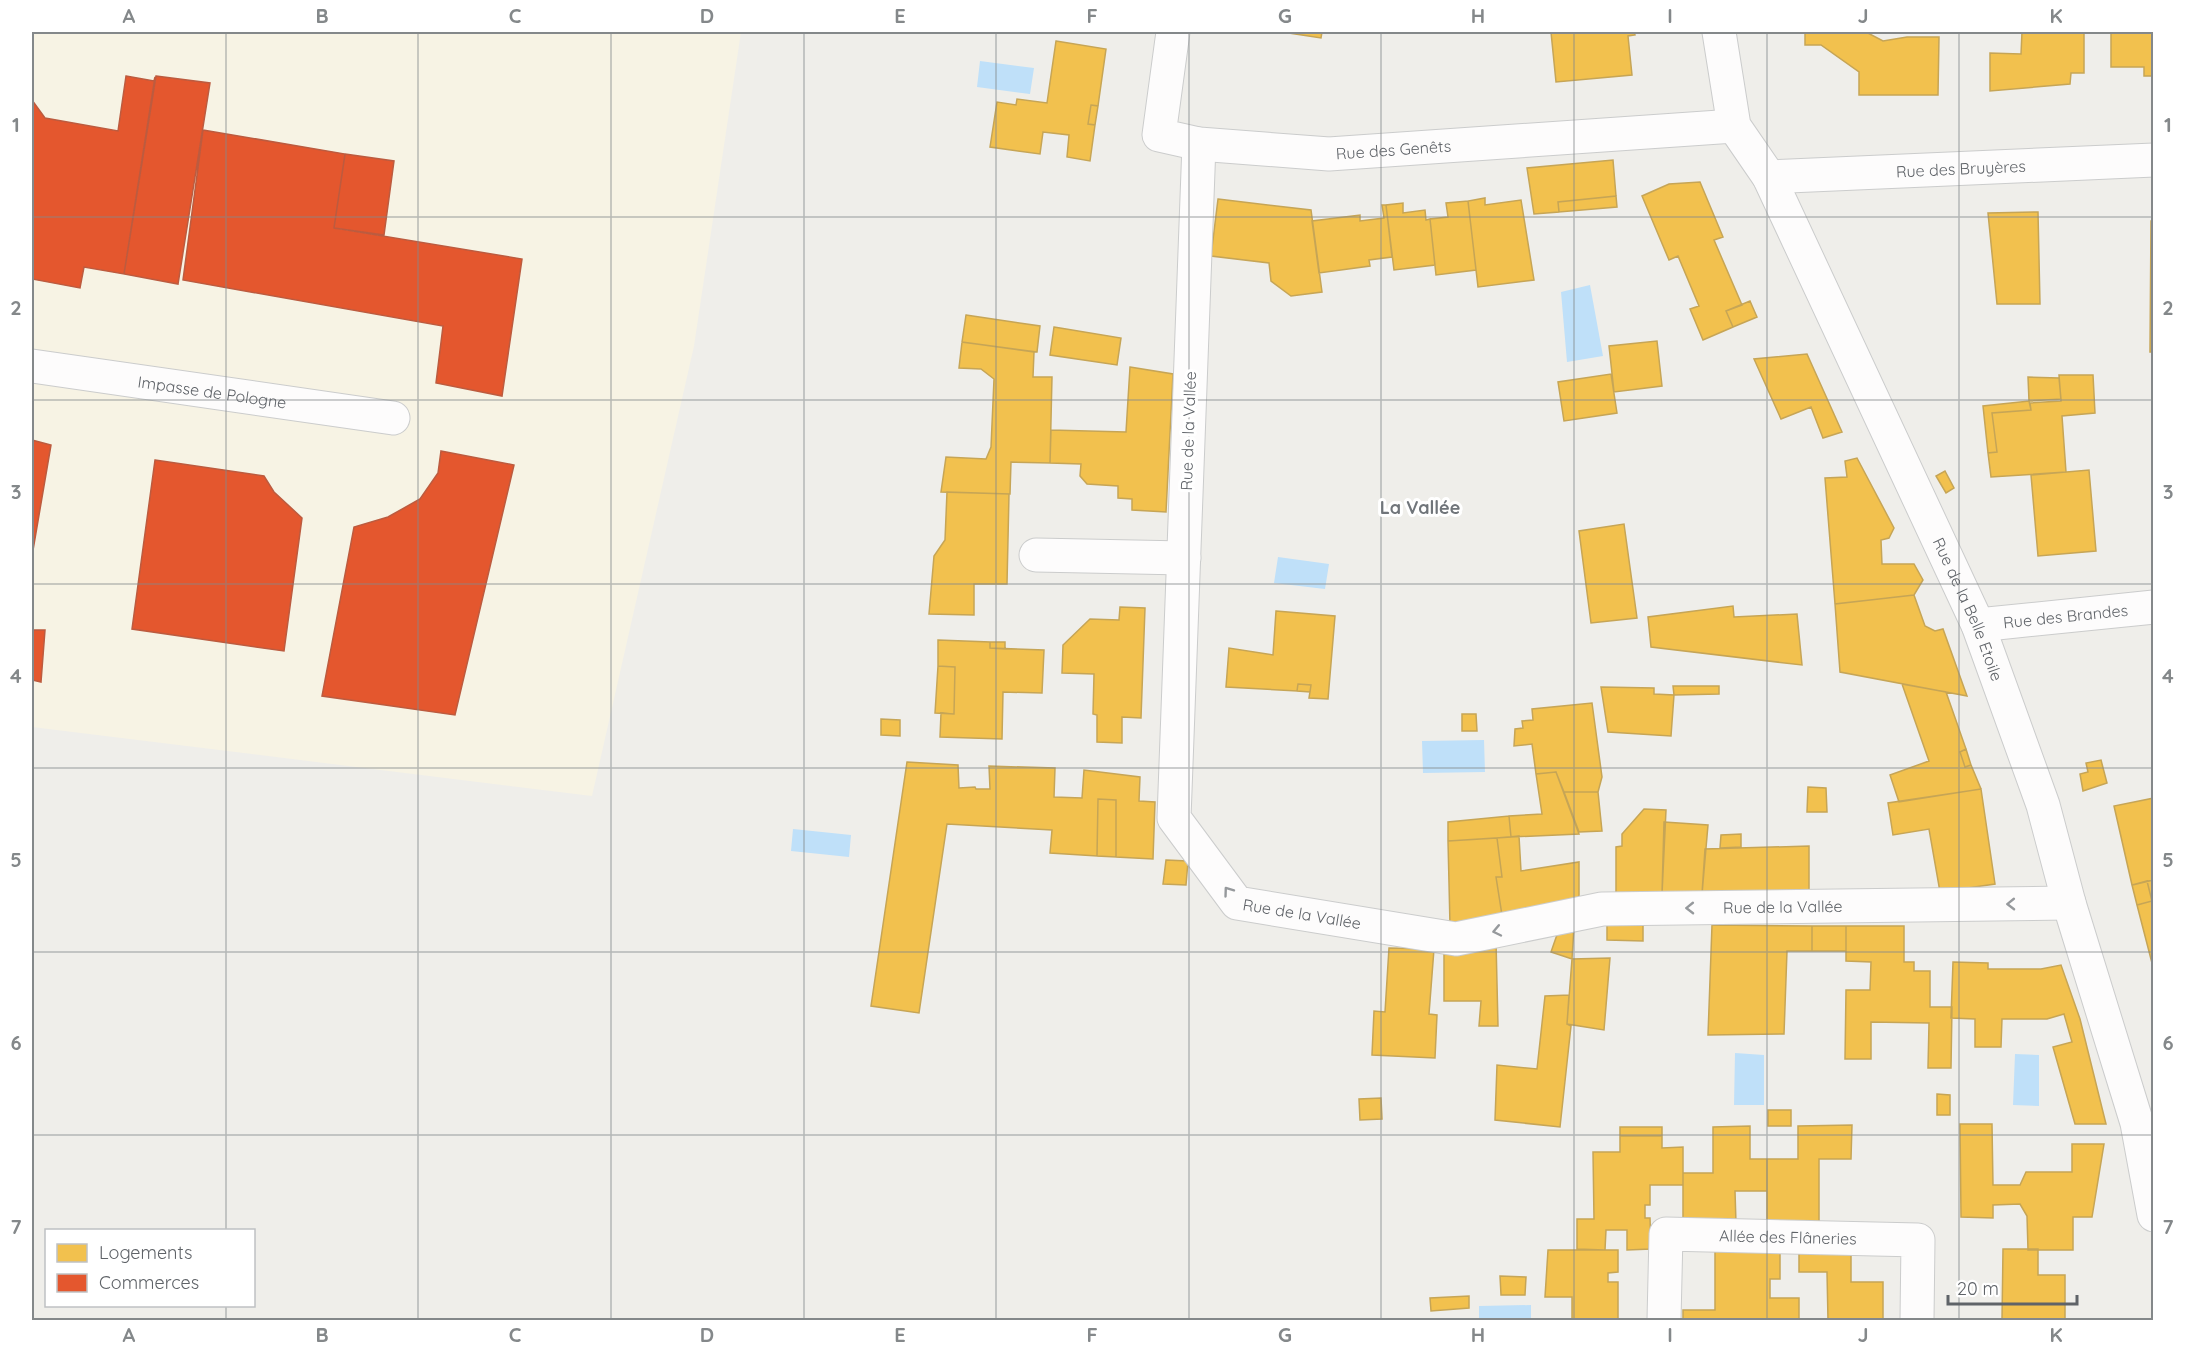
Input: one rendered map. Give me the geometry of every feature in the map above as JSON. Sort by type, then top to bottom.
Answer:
[{"type":"street","name":"Rue des Genêts","points":[[1173,32],[1159,135],[1198,144],[1329,154],[1734,126]]},
{"type":"street","name":"Rue de la Belle Etoile","points":[[1719,32],[1734,126],[1768,177],[1978,625],[2043,805],[2069,903],[2137,1123],[2154,1215]]},
{"type":"street","name":"Rue de la Vallée","points":[[1198,144],[1174,818],[1237,903],[1456,939],[1602,909],[2069,903]]},
{"type":"street","name":"Rue des Bruyères","points":[[1768,177],[2154,160]]},
{"type":"street","name":"Impasse de Pologne","points":[[32,366],[393,418]]},
{"type":"street","points":[[1036,555],[1184,558]]},
{"type":"street","name":"Rue des Brandes","points":[[1978,625],[2154,607]]},
{"type":"street","name":"Allée des Flâneries","points":[[1664,1320],[1666,1234],[1918,1240],[1917,1320]]},
{"type":"shaded area","points":[[32,32],[741,32],[694,346],[592,796],[32,727]]},
{"type":"water","points":[[980,61],[1034,68],[1030,94],[977,87]]},
{"type":"water","points":[[1590,285],[1603,356],[1567,362],[1561,292]]},
{"type":"water","points":[[1278,557],[1329,564],[1325,589],[1274,583]]},
{"type":"water","points":[[1484,740],[1485,772],[1423,773],[1422,741]]},
{"type":"water","points":[[793,829],[851,835],[849,857],[791,851]]},
{"type":"water","points":[[1735,1053],[1764,1055],[1764,1105],[1734,1105]]},
{"type":"water","points":[[2015,1054],[2039,1055],[2039,1106],[2013,1105]]},
{"type":"water","points":[[1531,1305],[1531,1320],[1479,1320],[1479,1306]]},
{"type":"building: Logements","points":[[1282,32],[1322,32],[1321,38]]},
{"type":"building: Logements","points":[[1551,32],[1634,32],[1635,35],[1628,36],[1632,75],[1556,82]]},
{"type":"building: Logements","points":[[1805,32],[1866,32],[1883,41],[1907,37],[1939,37],[1938,95],[1859,95],[1859,72],[1821,45],[1805,45]]},
{"type":"building: Logements","points":[[2022,32],[2084,32],[2084,73],[2071,73],[2070,84],[1990,91],[1990,53],[2021,54]]},
{"type":"building: Logements","points":[[2111,32],[2154,32],[2154,76],[2144,76],[2144,67],[2111,67]]},
{"type":"building: Logements","points":[[1056,41],[1106,49],[1098,106],[1091,105],[1088,124],[1095,125],[1090,161],[1067,157],[1069,135],[1043,132],[1040,154],[990,147],[997,102],[1016,105],[1017,99],[1047,103]]},
{"type":"building: Logements","points":[[1091,105],[1098,106],[1095,125],[1088,124]]},
{"type":"building: Logements","points":[[1613,160],[1616,196],[1558,202],[1559,212],[1534,214],[1527,168]]},
{"type":"building: Logements","points":[[1700,182],[1723,237],[1714,240],[1742,305],[1726,311],[1733,327],[1703,340],[1690,309],[1699,306],[1678,256],[1669,260],[1642,196],[1669,184]]},
{"type":"building: Logements","points":[[1616,196],[1617,207],[1559,212],[1558,202]]},
{"type":"building: Logements","points":[[1485,198],[1485,205],[1521,200],[1534,280],[1478,287],[1468,201]]},
{"type":"building: Logements","points":[[1218,199],[1311,210],[1322,292],[1291,296],[1271,281],[1269,263],[1211,256]]},
{"type":"building: Logements","points":[[1468,201],[1476,270],[1436,275],[1430,219],[1448,217],[1446,203]]},
{"type":"building: Logements","points":[[1403,203],[1403,213],[1425,210],[1426,220],[1430,219],[1435,265],[1394,270],[1386,205]]},
{"type":"building: Logements","points":[[1382,205],[1386,205],[1392,257],[1369,260],[1370,266],[1319,273],[1312,221],[1360,215],[1360,221],[1384,218]]},
{"type":"building: Logements","points":[[2038,212],[2040,304],[1997,304],[1988,213]]},
{"type":"building: Logements","points":[[2151,221],[2154,221],[2154,352],[2150,352]]},
{"type":"building: Logements","points":[[1750,301],[1757,317],[1733,327],[1726,311]]},
{"type":"building: Logements","points":[[966,315],[1040,326],[1037,352],[962,342]]},
{"type":"building: Logements","points":[[1054,327],[1121,338],[1117,365],[1050,355]]},
{"type":"building: Logements","points":[[1657,341],[1662,386],[1614,392],[1609,346]]},
{"type":"building: Logements","points":[[962,342],[1034,352],[1033,377],[1052,377],[1050,463],[1011,462],[1010,494],[941,492],[946,457],[986,459],[991,447],[994,379],[981,369],[959,368]]},
{"type":"building: Logements","points":[[1807,354],[1842,432],[1823,438],[1811,407],[1781,419],[1754,359]]},
{"type":"building: Logements","points":[[1130,367],[1173,374],[1166,512],[1132,510],[1132,499],[1118,498],[1118,486],[1087,484],[1080,476],[1081,464],[1050,463],[1051,430],[1126,432]]},
{"type":"building: Logements","points":[[1611,374],[1617,413],[1564,421],[1558,382]]},
{"type":"building: Logements","points":[[2059,375],[2093,375],[2095,413],[2062,416],[2066,472],[1991,477],[1988,453],[1997,452],[1992,413],[2031,410],[2030,403],[2061,401]]},
{"type":"building: Logements","points":[[2028,377],[2059,378],[2061,399],[2029,401]]},
{"type":"building: Logements","points":[[2029,401],[2031,410],[1992,413],[1997,452],[1988,453],[1983,406]]},
{"type":"building: Logements","points":[[1857,458],[1894,528],[1889,538],[1881,540],[1882,564],[1914,564],[1923,580],[1914,595],[1835,604],[1825,478],[1847,477],[1845,461]]},
{"type":"building: Logements","points":[[2089,470],[2096,551],[2038,556],[2031,475]]},
{"type":"building: Logements","points":[[1945,471],[1954,488],[1946,493],[1936,476]]},
{"type":"building: Logements","points":[[947,492],[1009,494],[1007,584],[974,584],[974,615],[929,614],[934,556],[945,540]]},
{"type":"building: Logements","points":[[1624,524],[1637,618],[1591,623],[1579,531]]},
{"type":"building: Logements","points":[[1914,595],[1925,626],[1935,631],[1943,629],[1967,696],[1840,672],[1835,604]]},
{"type":"building: Logements","points":[[1733,606],[1734,617],[1797,614],[1802,665],[1651,647],[1648,617]]},
{"type":"building: Logements","points":[[1120,607],[1145,608],[1141,718],[1122,717],[1122,743],[1097,742],[1097,715],[1093,714],[1094,674],[1062,673],[1063,645],[1090,619],[1119,620]]},
{"type":"building: Logements","points":[[1276,611],[1335,616],[1328,699],[1309,698],[1311,685],[1298,684],[1297,691],[1226,687],[1229,648],[1273,655]]},
{"type":"building: Logements","points":[[938,640],[990,642],[990,648],[1044,650],[1042,693],[1003,692],[1002,739],[940,737],[941,713],[954,714],[955,667],[938,666]]},
{"type":"building: Logements","points":[[990,642],[1005,642],[1005,649],[990,648]]},
{"type":"building: Logements","points":[[938,666],[955,667],[954,714],[935,713]]},
{"type":"building: Logements","points":[[1298,684],[1311,685],[1310,692],[1297,691]]},
{"type":"building: Logements","points":[[1902,684],[1946,692],[1966,749],[1960,752],[1965,767],[1971,765],[1981,789],[1899,802],[1890,775],[1929,761]]},
{"type":"building: Logements","points":[[1673,686],[1719,686],[1719,694],[1674,695]]},
{"type":"building: Logements","points":[[1601,687],[1654,688],[1654,694],[1674,695],[1671,736],[1608,732]]},
{"type":"building: Logements","points":[[1592,703],[1602,777],[1598,792],[1564,792],[1556,772],[1536,774],[1532,744],[1514,746],[1515,729],[1523,728],[1522,721],[1533,720],[1532,709]]},
{"type":"building: Logements","points":[[1462,714],[1476,714],[1477,731],[1462,731]]},
{"type":"building: Logements","points":[[881,719],[900,720],[900,736],[881,735]]},
{"type":"building: Logements","points":[[1966,749],[1971,765],[1965,767],[1960,752]]},
{"type":"building: Logements","points":[[2101,760],[2107,783],[2083,791],[2080,774],[2088,772],[2086,763]]},
{"type":"building: Logements","points":[[907,762],[958,765],[959,788],[975,787],[976,789],[990,789],[989,766],[1055,768],[1054,797],[1082,798],[1084,770],[1140,777],[1139,801],[1155,802],[1153,859],[1116,857],[1116,800],[1098,799],[1097,856],[1050,853],[1052,830],[947,824],[919,1013],[871,1006]]},
{"type":"building: Logements","points":[[1556,772],[1579,834],[1511,837],[1509,816],[1542,814],[1536,774]]},
{"type":"building: Logements","points":[[1808,787],[1826,788],[1827,812],[1807,812]]},
{"type":"building: Logements","points":[[1981,789],[1995,884],[1940,892],[1929,829],[1893,835],[1888,803]]},
{"type":"building: Logements","points":[[1564,792],[1598,792],[1602,831],[1579,832]]},
{"type":"building: Logements","points":[[2154,798],[2154,880],[2132,885],[2114,806]]},
{"type":"building: Logements","points":[[1098,799],[1116,800],[1116,857],[1097,856]]},
{"type":"building: Logements","points":[[1644,809],[1666,810],[1662,894],[1616,894],[1616,847],[1622,846],[1622,834]]},
{"type":"building: Logements","points":[[1509,816],[1511,837],[1448,841],[1448,822]]},
{"type":"building: Logements","points":[[1664,822],[1708,825],[1702,894],[1662,894]]},
{"type":"building: Logements","points":[[1741,834],[1741,847],[1720,848],[1721,835]]},
{"type":"building: Logements","points":[[1519,836],[1521,871],[1579,862],[1579,898],[1502,915],[1496,877],[1502,877],[1497,838]]},
{"type":"building: Logements","points":[[1497,838],[1502,877],[1496,877],[1502,915],[1450,925],[1448,841]]},
{"type":"building: Logements","points":[[1809,846],[1809,896],[1702,894],[1705,849]]},
{"type":"building: Logements","points":[[1166,860],[1188,861],[1186,885],[1163,884]]},
{"type":"building: Logements","points":[[2154,880],[2153,967],[2137,905],[2152,901],[2147,881]]},
{"type":"building: Logements","points":[[2147,881],[2152,901],[2137,905],[2132,885]]},
{"type":"building: Logements","points":[[1643,921],[1643,941],[1607,940],[1607,922]]},
{"type":"building: Logements","points":[[1712,925],[1812,926],[1812,951],[1787,951],[1784,1034],[1708,1035]]},
{"type":"building: Logements","points":[[1574,926],[1572,959],[1551,952],[1559,929]]},
{"type":"building: Logements","points":[[1812,926],[1846,926],[1846,951],[1812,951]]},
{"type":"building: Logements","points":[[1846,926],[1904,926],[1904,962],[1914,962],[1914,971],[1930,971],[1930,1007],[1952,1007],[1951,1068],[1928,1068],[1929,1023],[1871,1022],[1871,1059],[1845,1059],[1846,990],[1870,990],[1871,962],[1846,961]]},
{"type":"building: Logements","points":[[1496,941],[1498,1026],[1479,1026],[1481,1001],[1444,1001],[1444,950]]},
{"type":"building: Logements","points":[[1389,948],[1434,949],[1429,1014],[1437,1015],[1435,1058],[1372,1055],[1374,1011],[1385,1012]]},
{"type":"building: Logements","points":[[1610,958],[1604,1030],[1567,1024],[1572,959]]},
{"type":"building: Logements","points":[[1953,962],[1988,963],[1988,969],[2041,969],[2061,965],[2080,1019],[2106,1124],[2075,1124],[2053,1047],[2072,1042],[2064,1014],[2047,1019],[2002,1019],[2001,1047],[1975,1047],[1975,1019],[1951,1018]]},
{"type":"building: Logements","points":[[1569,995],[1567,1024],[1571,1026],[1560,1127],[1495,1120],[1497,1065],[1537,1069],[1545,996]]},
{"type":"building: Logements","points":[[1937,1094],[1950,1095],[1950,1115],[1937,1115]]},
{"type":"building: Logements","points":[[1381,1098],[1382,1119],[1360,1120],[1359,1099]]},
{"type":"building: Logements","points":[[1768,1110],[1791,1110],[1791,1126],[1768,1126]]},
{"type":"building: Logements","points":[[1960,1124],[1992,1124],[1993,1185],[2020,1185],[2026,1172],[2072,1172],[2072,1144],[2104,1144],[2092,1217],[2073,1217],[2073,1250],[2028,1250],[2027,1216],[2020,1204],[1993,1205],[1993,1218],[1961,1217]]},
{"type":"building: Logements","points":[[1852,1125],[1851,1159],[1819,1159],[1819,1223],[1767,1223],[1767,1159],[1798,1159],[1798,1126]]},
{"type":"building: Logements","points":[[1750,1126],[1750,1159],[1767,1159],[1767,1191],[1735,1191],[1736,1223],[1683,1223],[1683,1173],[1713,1173],[1713,1127]]},
{"type":"building: Logements","points":[[1620,1127],[1662,1127],[1662,1136],[1620,1136]]},
{"type":"building: Logements","points":[[1620,1136],[1662,1136],[1662,1148],[1683,1147],[1683,1185],[1650,1185],[1650,1205],[1645,1205],[1645,1218],[1650,1218],[1651,1249],[1627,1250],[1627,1230],[1606,1230],[1605,1250],[1577,1249],[1577,1219],[1594,1219],[1593,1152],[1620,1152]]},
{"type":"building: Logements","points":[[1715,1249],[1780,1249],[1780,1279],[1770,1279],[1770,1298],[1799,1298],[1799,1320],[1683,1320],[1683,1310],[1715,1310]]},
{"type":"building: Logements","points":[[1799,1249],[1851,1250],[1851,1282],[1883,1282],[1883,1320],[1828,1320],[1827,1272],[1799,1272]]},
{"type":"building: Logements","points":[[2003,1249],[2038,1249],[2038,1275],[2065,1275],[2065,1320],[2002,1320]]},
{"type":"building: Logements","points":[[1548,1250],[1618,1250],[1618,1272],[1608,1273],[1608,1282],[1618,1282],[1618,1320],[1572,1320],[1572,1297],[1545,1297]]},
{"type":"building: Logements","points":[[1500,1276],[1526,1277],[1525,1295],[1501,1295]]},
{"type":"building: Logements","points":[[1469,1296],[1469,1308],[1431,1311],[1430,1298]]},
{"type":"building: Commerces","points":[[126,76],[154,81],[155,77],[124,274],[84,267],[80,288],[32,279],[32,100],[45,118],[118,131]]},
{"type":"building: Commerces","points":[[156,76],[210,83],[178,284],[124,274]]},
{"type":"building: Commerces","points":[[203,130],[345,154],[334,228],[522,259],[502,396],[436,383],[443,326],[183,280]]},
{"type":"building: Commerces","points":[[345,154],[394,161],[384,235],[334,228]]},
{"type":"building: Commerces","points":[[32,440],[51,445],[32,556]]},
{"type":"building: Commerces","points":[[441,451],[514,465],[455,715],[322,696],[354,527],[388,517],[420,499],[438,473]]},
{"type":"building: Commerces","points":[[155,460],[264,476],[274,492],[302,518],[284,651],[132,629]]},
{"type":"building: Commerces","points":[[32,630],[45,630],[41,682],[32,680]]},
{"type":"district","name":"La Vallée","points":[[1420,507]]}]
